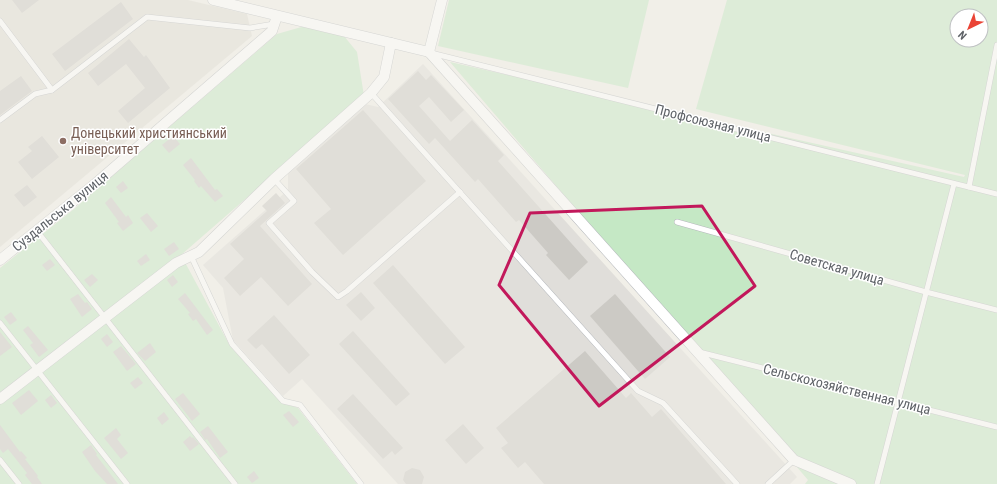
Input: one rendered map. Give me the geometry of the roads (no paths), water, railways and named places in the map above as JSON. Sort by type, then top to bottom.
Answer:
[{"type":"street","points":[[213,0],[275,20],[429,52],[794,460],[851,484]]},
{"type":"street","points":[[429,52],[442,0]]},
{"type":"street","name":"Суздальська вулиця","points":[[0,260],[95,184],[272,31],[275,20]]},
{"type":"street","points":[[0,399],[176,263],[199,252],[274,179],[371,94],[384,76],[391,43]]},
{"type":"lane","points":[[0,120],[35,94],[52,90],[148,17],[250,28],[275,20]]},
{"type":"lane","points":[[0,21],[52,90]]},
{"type":"lane","points":[[969,187],[997,45]]},
{"type":"lane","name":"Профсоюзная улица","points":[[429,52],[997,194]]},
{"type":"lane","points":[[371,94],[638,391],[663,403],[737,484]]},
{"type":"lane","points":[[274,179],[294,201],[269,223],[312,272],[338,296],[348,291],[460,192]]},
{"type":"lane","points":[[877,484],[954,184]]},
{"type":"lane","name":"Советская улица","points":[[677,222],[926,292],[997,310]]},
{"type":"lane","points":[[37,231],[235,484]]},
{"type":"lane","points":[[191,256],[232,344],[283,401],[300,406],[361,484]]},
{"type":"lane","points":[[0,323],[127,484]]},
{"type":"lane","name":"Сельскохозяйственная улица","points":[[696,352],[898,401],[997,427]]},
{"type":"lane","points":[[0,460],[19,484]]},
{"type":"lane","points":[[768,484],[794,460]]},
{"type":"place","name":"Донецький християнський університет","points":[[63,141]]}]
